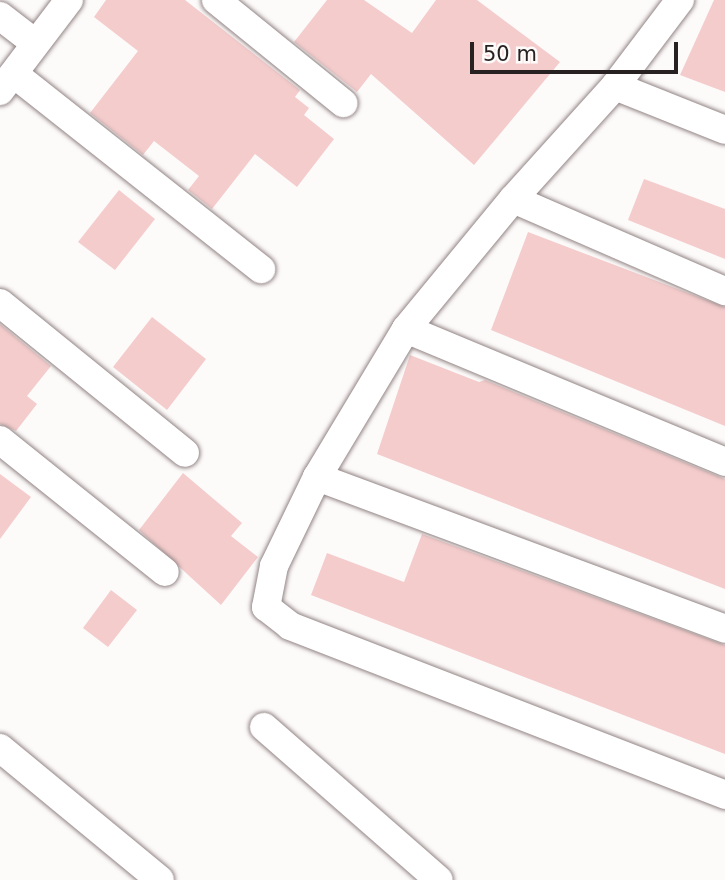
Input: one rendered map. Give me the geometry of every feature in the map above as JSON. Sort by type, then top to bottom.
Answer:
[{"type":"street","points":[[69,0],[7,83],[261,269]]},
{"type":"street","points":[[216,0],[343,103]]},
{"type":"street","points":[[680,0],[615,86],[513,199],[406,329],[317,477],[274,566],[266,607],[290,626],[725,795]]},
{"type":"street","points":[[0,16],[35,43]]},
{"type":"street","points":[[615,86],[725,130]]},
{"type":"street","points":[[513,199],[725,291]]},
{"type":"street","points":[[0,303],[185,453]]},
{"type":"street","points":[[406,329],[725,462]]},
{"type":"street","points":[[0,440],[166,572]]},
{"type":"street","points":[[317,477],[725,629]]},
{"type":"street","points":[[264,727],[439,880]]},
{"type":"street","points":[[0,748],[160,880]]},
{"type":"building","points":[[106,0],[185,0],[300,90],[295,97],[309,108],[304,115],[334,139],[297,187],[255,154],[212,209],[188,190],[199,176],[154,141],[143,155],[90,113],[138,51],[94,17]]},
{"type":"building","points":[[327,0],[364,0],[412,33],[436,0],[477,0],[560,62],[474,165],[371,74],[357,92],[294,42]]},
{"type":"building","points":[[714,0],[725,0],[725,92],[680,75]]},
{"type":"building","points":[[644,179],[725,209],[725,259],[628,220]]},
{"type":"building","points":[[119,190],[155,219],[115,270],[78,242]]},
{"type":"building","points":[[528,232],[725,307],[725,426],[491,330]]},
{"type":"building","points":[[152,317],[206,359],[167,410],[113,367]]},
{"type":"building","points":[[0,324],[51,366],[27,396],[37,404],[16,431],[0,424]]},
{"type":"building","points":[[410,355],[479,382],[485,380],[725,479],[725,589],[377,454]]},
{"type":"building","points":[[183,473],[242,523],[231,536],[258,557],[221,605],[139,530]]},
{"type":"building","points":[[0,474],[31,497],[0,539]]},
{"type":"building","points":[[422,534],[725,645],[725,754],[311,595],[327,553],[404,582]]},
{"type":"building","points":[[111,590],[137,610],[108,647],[83,628]]}]
